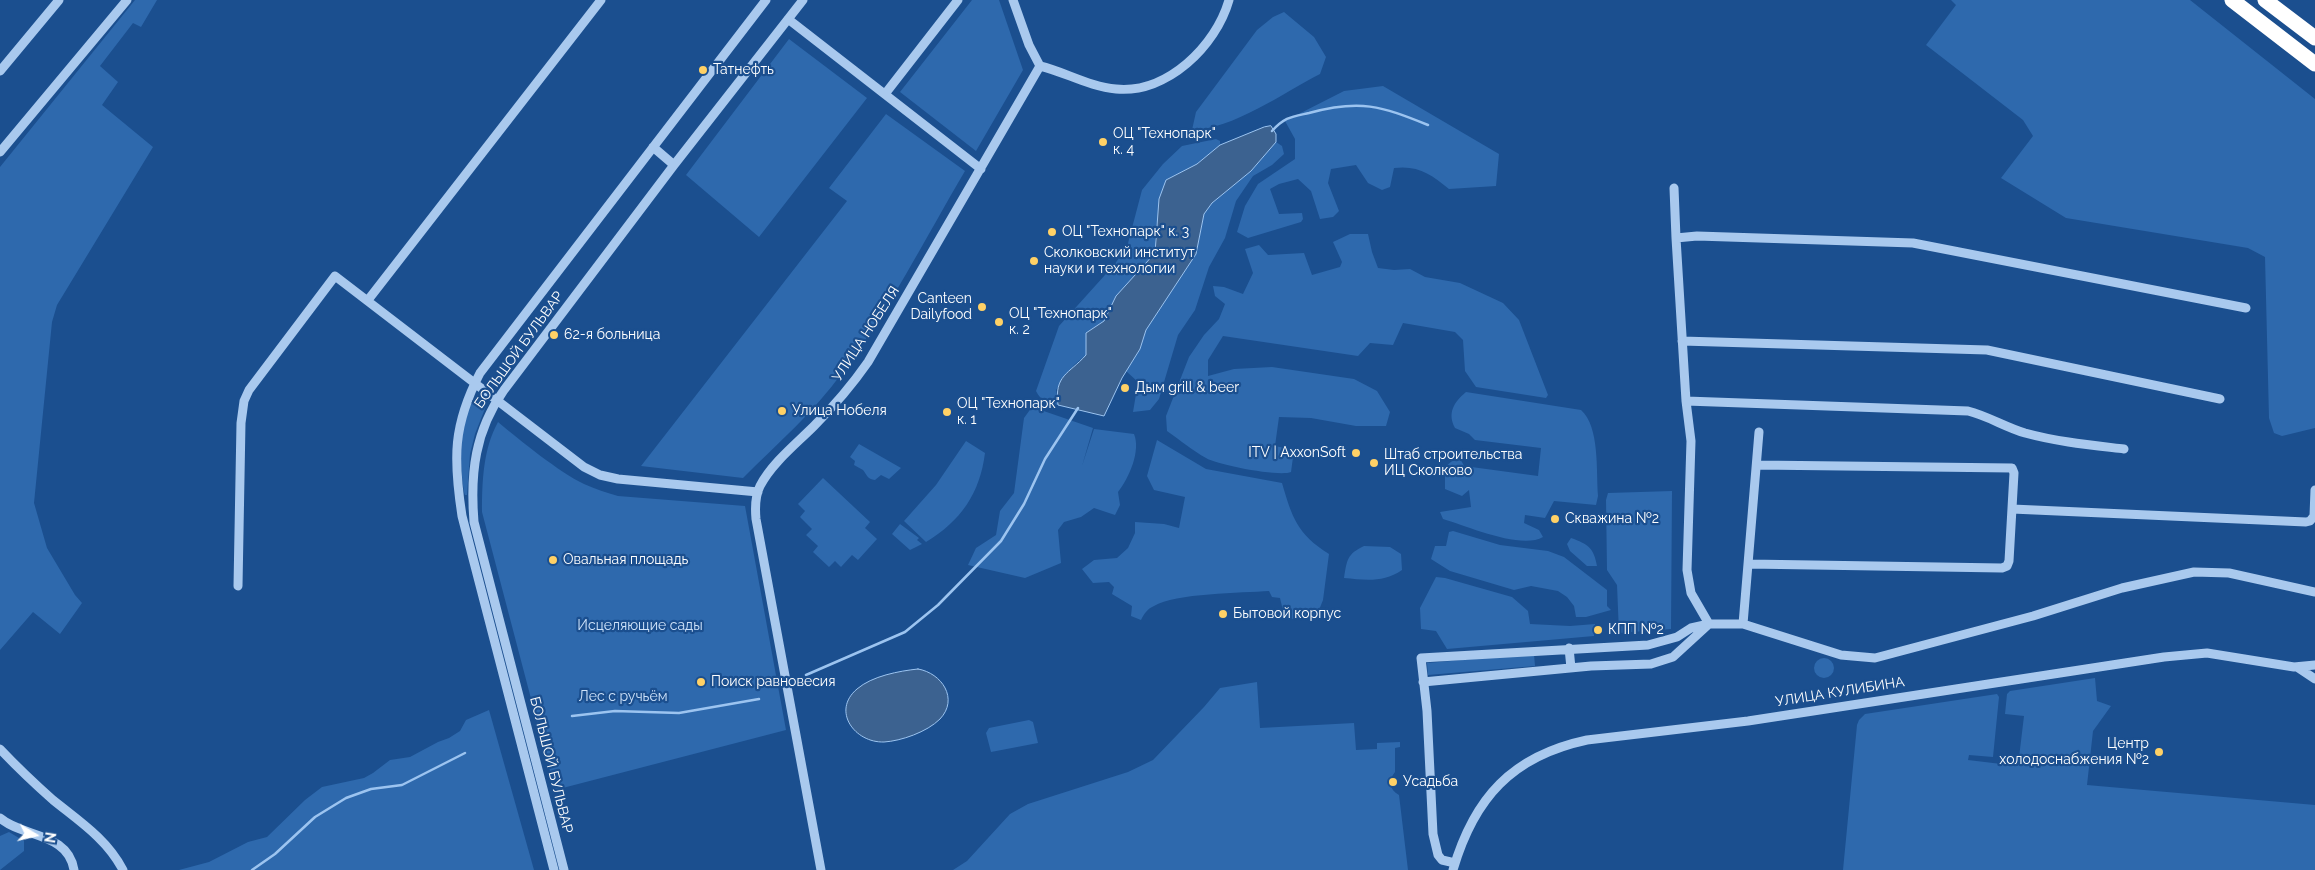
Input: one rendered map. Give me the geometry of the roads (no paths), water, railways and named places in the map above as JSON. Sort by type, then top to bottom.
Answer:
[{"type":"highway","points":[[2232,0],[2315,64]]},
{"type":"highway","points":[[2265,0],[2315,38]]},
{"type":"street","points":[[0,71],[59,0]]},
{"type":"street","points":[[0,152],[126,0]]},
{"type":"street","points":[[368,300],[601,0]]},
{"type":"street","name":"БОЛЬШОЙ БУЛЬВАР","points":[[554,870],[462,516],[455,454],[458,431],[464,410],[480,373],[766,0]]},
{"type":"street","name":"БОЛЬШОЙ БУЛЬВАР","points":[[564,870],[474,522],[472,494],[475,456],[485,422],[497,400],[674,165],[803,0]]},
{"type":"street","points":[[885,94],[958,0]]},
{"type":"street","points":[[1013,0],[1029,45],[1040,66],[1054,68],[1099,86],[1118,89],[1150,85],[1172,75],[1206,44],[1217,28],[1229,0]]},
{"type":"street","points":[[788,19],[981,169]]},
{"type":"street","name":"УЛИЦА НОБЕЛЯ","points":[[758,492],[764,479],[776,465],[827,413],[857,378],[884,336],[1040,66]]},
{"type":"street","points":[[653,147],[674,165]]},
{"type":"street","points":[[1674,188],[1686,401],[1691,440],[1687,570],[1691,593],[1709,624]]},
{"type":"street","points":[[1676,238],[1697,236],[1913,243],[2246,308]]},
{"type":"street","points":[[238,586],[241,423],[244,401],[249,390],[335,276],[584,467],[600,475],[628,480],[758,492],[756,519],[821,870]]},
{"type":"street","points":[[1682,341],[1987,350],[2220,399]]},
{"type":"street","points":[[1686,401],[1968,411],[1982,414],[2023,432],[2061,442],[2124,449]]},
{"type":"street","points":[[1743,624],[1759,432]]},
{"type":"street","points":[[1749,564],[2002,568],[2007,566],[2008,561],[2014,473],[2012,468],[1757,465]]},
{"type":"street","points":[[2012,510],[2306,522],[2310,521],[2314,516],[2315,490]]},
{"type":"street","points":[[1454,867],[1442,860],[1438,855],[1433,834],[1427,711],[1421,658],[1569,648],[1648,645],[1677,637],[1691,628],[1709,624],[1743,624],[1841,654],[1875,658],[2033,616],[2122,588],[2194,572],[2229,572],[2315,592]]},
{"type":"street","points":[[1423,682],[1606,665],[1651,664],[1673,657],[1684,649],[1709,624]]},
{"type":"street","points":[[1604,646],[1606,665]]},
{"type":"street","points":[[1569,648],[1570,668]]},
{"type":"street","name":"УЛИЦА КУЛИБИНА","points":[[1454,867],[1463,841],[1480,807],[1502,780],[1531,759],[1564,745],[1587,740],[1748,721],[2164,657],[2207,653],[2294,666]]},
{"type":"street","points":[[2294,666],[2315,665]]},
{"type":"street","points":[[2294,666],[2304,670],[2315,679]]},
{"type":"street","points":[[0,749],[53,799],[93,831],[116,855],[123,870]]},
{"type":"street","points":[[0,818],[9,826],[43,836],[56,843],[69,857],[74,870]]},
{"type":"waterway","points":[[1272,131],[1285,120],[1293,117],[1342,106],[1383,109],[1428,125]]},
{"type":"waterway","points":[[806,675],[905,632],[938,605],[1001,541],[1024,504],[1045,459],[1078,408]]},
{"type":"waterway","points":[[572,716],[615,711],[679,713],[759,699]]},
{"type":"waterway","points":[[252,870],[275,854],[315,817],[346,798],[371,789],[402,785],[465,753]]},
{"type":"place","name":"Татнефть","points":[[703,70]]},
{"type":"place","name":"ОЦ \"Технопарк\" к. 4","points":[[1103,142]]},
{"type":"place","name":"ОЦ \"Технопарк\" к. 3","points":[[1052,232]]},
{"type":"place","name":"Сколковский институт науки и технологии","points":[[1034,261]]},
{"type":"place","name":"Canteen Dailyfood","points":[[982,307]]},
{"type":"place","name":"ОЦ \"Технопарк\" к. 2","points":[[999,322]]},
{"type":"place","name":"62-я больница","points":[[554,335]]},
{"type":"place","name":"Дым grill & beer","points":[[1125,388]]},
{"type":"place","name":"Улица Нобеля","points":[[782,411]]},
{"type":"place","name":"ОЦ \"Технопарк\" к. 1","points":[[947,412]]},
{"type":"place","name":"ITV | AxxonSoft","points":[[1356,453]]},
{"type":"place","name":"Штаб строительства ИЦ Сколково","points":[[1374,463]]},
{"type":"place","name":"Скважина №2","points":[[1555,519]]},
{"type":"place","name":"Овальная площадь","points":[[553,560]]},
{"type":"place","name":"Бытовой корпус","points":[[1223,614]]},
{"type":"place","name":"КПП №2","points":[[1598,630]]},
{"type":"place","name":"Поиск равновесия","points":[[701,682]]},
{"type":"place","name":"Центр холодоснабжения №2","points":[[2159,752]]},
{"type":"place","name":"Усадьба","points":[[1393,782]]},
{"type":"park label","name":"Исцеляющие сады","points":[[640,626]]},
{"type":"park label","name":"Лес с ручьём","points":[[623,697]]}]
